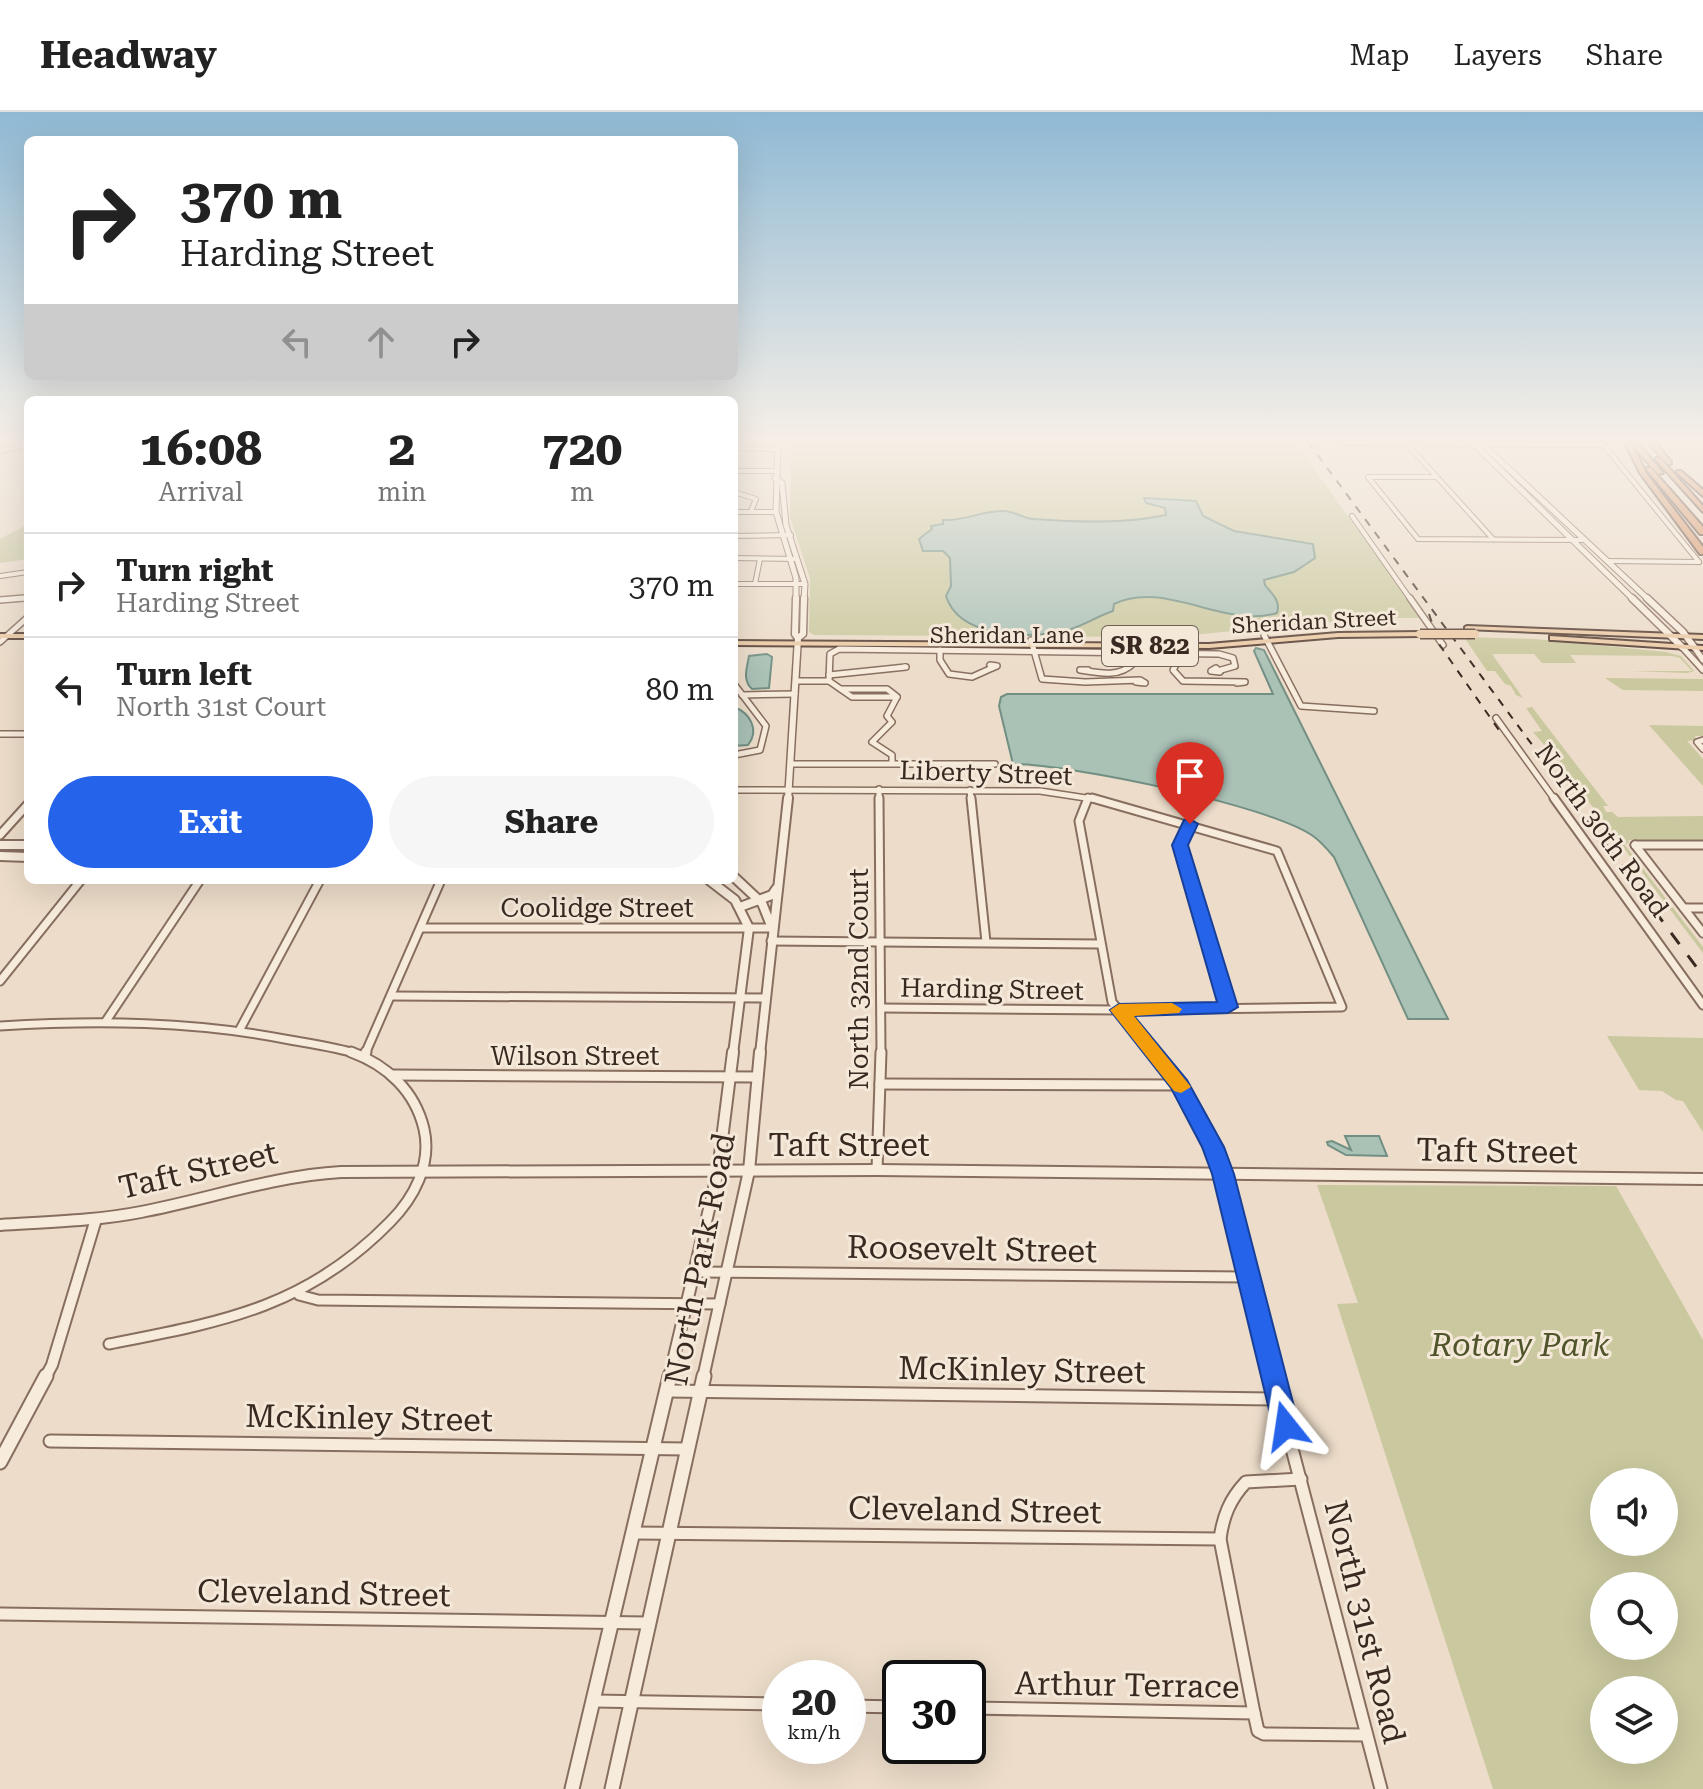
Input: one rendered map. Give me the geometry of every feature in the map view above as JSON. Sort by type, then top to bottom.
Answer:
[{"type":"highway","points":[[1679,520],[1703,552]]},
{"type":"main road","name":"Sheridan Street","points":[[738,640],[1209,646],[1265,638],[1467,628],[1703,637]]},
{"type":"main road","name":"Sheridan Street","points":[[1417,631],[1699,647]]},
{"type":"main road","points":[[2,639],[24,639]]},
{"type":"street","name":"North Park Road","points":[[780,520],[799,559],[805,584],[803,634],[798,640]]},
{"type":"street","name":"North Park Road","points":[[612,1789],[749,1171],[772,928],[776,921],[797,680],[797,584],[789,559],[786,520]]},
{"type":"street","points":[[1355,520],[1443,645]]},
{"type":"street","points":[[1403,520],[1418,539],[1584,540]]},
{"type":"street","points":[[1476,520],[1493,539]]},
{"type":"street","points":[[1553,520],[1674,637],[1703,670]]},
{"type":"street","points":[[1562,520],[1699,647],[1703,660]]},
{"type":"street","points":[[1607,561],[1699,562],[1665,520]]},
{"type":"street","points":[[738,536],[787,536]]},
{"type":"street","points":[[738,558],[799,559]]},
{"type":"street","points":[[755,584],[760,559]]},
{"type":"street","points":[[0,576],[24,573]]},
{"type":"street","points":[[738,584],[805,584]]},
{"type":"street","points":[[0,600],[24,598]]},
{"type":"street","points":[[2,639],[24,620]]},
{"type":"street","points":[[1265,638],[1301,706],[1374,711]]},
{"type":"street","points":[[1032,645],[1042,679],[1136,682]]},
{"type":"street","name":"Sheridan Lane","points":[[829,678],[830,654],[833,651],[1032,645],[1229,655],[1236,662],[1235,666],[1221,670]]},
{"type":"street","points":[[940,650],[944,670],[955,676],[978,677],[992,668]]},
{"type":"street","points":[[1088,670],[1105,674],[1125,671],[1134,663],[1128,652]]},
{"type":"street","points":[[1172,652],[1177,663],[1173,670],[1183,681],[1237,683]]},
{"type":"street","points":[[797,680],[896,668]]},
{"type":"street","points":[[829,678],[852,697],[897,697],[887,716],[892,722],[872,742],[892,755],[892,763]]},
{"type":"street","points":[[738,690],[766,726],[762,747],[751,754],[738,755]]},
{"type":"street","points":[[743,697],[795,696]]},
{"type":"street","name":"North 30th Road","points":[[1496,718],[1703,1005]]},
{"type":"street","points":[[0,734],[24,734]]},
{"type":"street","points":[[1700,741],[1703,749]]},
{"type":"street","points":[[791,764],[995,764]]},
{"type":"street","name":"North 32nd Court","points":[[877,1170],[882,1008],[879,789]]},
{"type":"street","name":"Liberty Street","points":[[738,790],[1040,791],[1088,797],[1277,851],[1342,1007]]},
{"type":"street","points":[[970,790],[986,942]]},
{"type":"street","name":"North 31st Road","points":[[1088,797],[1079,821],[1112,1002],[1180,1085],[1213,1147],[1223,1174],[1381,1789]]},
{"type":"street","points":[[0,835],[24,808]]},
{"type":"street","points":[[1190,824],[1180,845],[1228,1007]]},
{"type":"street","points":[[0,845],[24,845]]},
{"type":"street","points":[[1703,845],[1635,845],[1703,933]]},
{"type":"street","points":[[0,856],[24,857]]},
{"type":"street","points":[[738,881],[759,900],[772,928]]},
{"type":"street","points":[[0,981],[78,884]]},
{"type":"street","points":[[106,1021],[197,884]]},
{"type":"street","points":[[239,1031],[318,884]]},
{"type":"street","points":[[364,1057],[439,884]]},
{"type":"street","points":[[715,884],[740,907],[749,928]]},
{"type":"street","points":[[740,907],[772,895],[777,888]]},
{"type":"street","points":[[1684,908],[1703,908]]},
{"type":"street","name":"Coolidge Street","points":[[422,928],[772,928]]},
{"type":"street","name":"North Park Road","points":[[572,1789],[718,1171],[749,928]]},
{"type":"street","points":[[771,941],[1099,944]]},
{"type":"street","points":[[392,996],[765,998]]},
{"type":"street","name":"Harding Street","points":[[882,1008],[1119,1010],[1342,1007]]},
{"type":"street","points":[[0,1026],[106,1021],[239,1031],[364,1057],[393,1075],[417,1104],[424,1122],[426,1148],[423,1172],[402,1208],[378,1237],[327,1280],[298,1294],[222,1321],[109,1344]]},
{"type":"street","name":"Wilson Street","points":[[393,1075],[757,1077]]},
{"type":"street","points":[[880,1084],[1180,1085]]},
{"type":"street","name":"Taft Street","points":[[0,1225],[96,1219],[179,1205],[295,1175],[877,1170],[1703,1179]]},
{"type":"street","points":[[0,1462],[52,1365],[96,1219]]},
{"type":"street","name":"Roosevelt Street","points":[[696,1272],[1247,1277]]},
{"type":"street","points":[[298,1294],[318,1300],[720,1304]]},
{"type":"street","name":"McKinley Street","points":[[668,1391],[1279,1399]]},
{"type":"street","name":"McKinley Street","points":[[50,1441],[687,1449]]},
{"type":"street","points":[[1254,1713],[1220,1539],[1223,1515],[1233,1495],[1246,1482],[1301,1479]]},
{"type":"street","name":"Cleveland Street","points":[[634,1533],[1220,1539]]},
{"type":"street","name":"Cleveland Street","points":[[0,1614],[647,1623]]},
{"type":"street","points":[[593,1701],[762,1704]]},
{"type":"street","name":"Arthur Terrace","points":[[986,1708],[1254,1713],[1258,1731],[1264,1734],[1366,1735]]},
{"type":"green space","points":[[791,520],[1351,520],[1421,618],[1373,618],[1169,637],[814,635],[809,632],[810,578]]},
{"type":"green space","points":[[24,526],[24,560],[0,563],[0,539]]},
{"type":"green space","points":[[1464,637],[1535,639],[1666,652],[1681,656],[1694,671],[1687,673],[1630,671],[1692,671],[1680,658],[1672,656],[1570,655],[1576,663],[1542,663],[1534,654],[1492,654],[1523,698],[1516,695],[1495,671],[1487,671]]},
{"type":"green space","points":[[1605,678],[1703,679],[1703,691],[1623,690]]},
{"type":"green space","points":[[1532,707],[1608,806],[1603,806],[1606,812],[1618,817],[1703,816],[1703,841],[1628,840],[1629,843],[1624,844],[1703,947],[1703,953],[1533,732],[1542,731],[1526,708]]},
{"type":"green space","points":[[1649,725],[1703,726],[1703,736],[1687,741],[1703,759],[1703,786]]},
{"type":"green space","points":[[1607,1036],[1703,1038],[1703,1132],[1683,1101],[1662,1091],[1639,1090]]},
{"type":"green space","name":"Rotary Park","points":[[1317,1185],[1616,1186],[1703,1340],[1703,1789],[1493,1789],[1337,1304],[1358,1303]]},
{"type":"shaded area","points":[[943,520],[1212,520],[1234,531],[1313,544],[1315,558],[1294,572],[1264,580],[1277,601],[1277,613],[1236,615],[1174,600],[1133,598],[1114,604],[1113,611],[1068,630],[1030,635],[995,632],[979,627],[953,610],[946,596],[951,586],[950,558],[943,551],[923,551],[919,539],[932,529],[931,526],[943,524]]},
{"type":"shaded area","points":[[1256,648],[1264,650],[1448,1019],[1408,1019],[1334,857],[1313,836],[1255,812],[1168,788],[1077,771],[1013,764],[999,706],[1001,697],[1007,694],[1273,694],[1254,651]]},
{"type":"shaded area","points":[[767,654],[772,657],[769,688],[752,689],[746,678],[749,656]]},
{"type":"shaded area","points":[[738,709],[752,723],[753,734],[748,745],[738,746]]},
{"type":"shaded area","points":[[1345,1136],[1379,1136],[1387,1156],[1346,1155],[1328,1145],[1327,1142],[1332,1141],[1351,1150]]},
{"type":"railway","points":[[1366,520],[1573,800]]},
{"type":"railway","points":[[1429,614],[1439,644],[1503,736]]},
{"type":"railway","points":[[1571,798],[1703,976]]},
{"type":"slow traffic","points":[[1172,1009],[1119,1010],[1181,1087]]},
{"type":"route","points":[[1190,824],[1180,845],[1228,1007],[1119,1010],[1180,1085],[1213,1147],[1223,1174],[1286,1426]]}]
